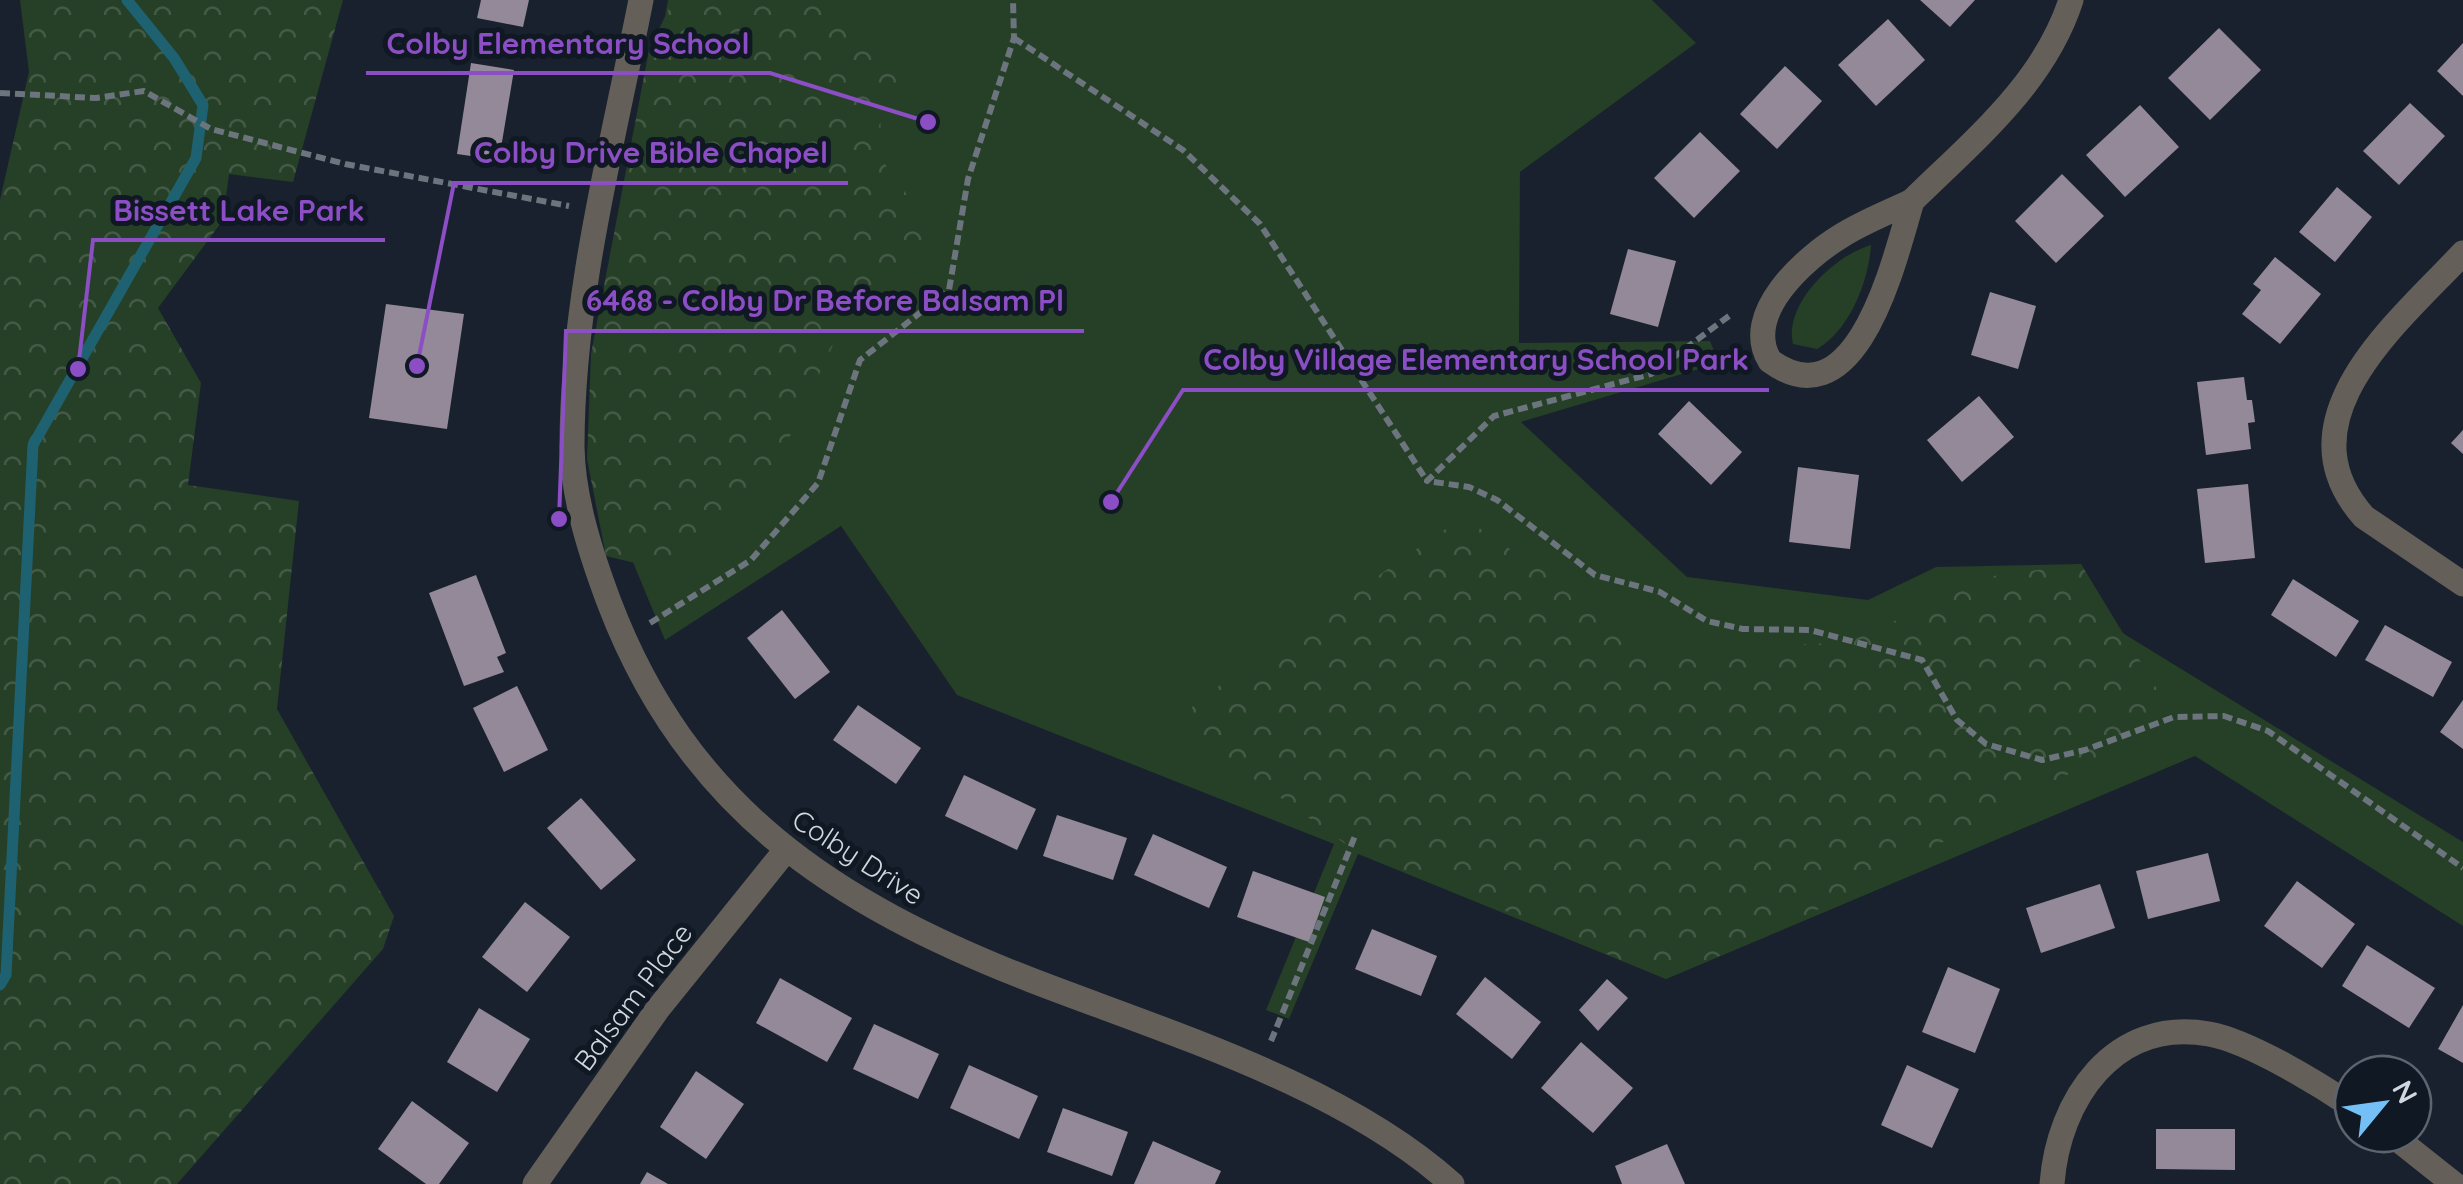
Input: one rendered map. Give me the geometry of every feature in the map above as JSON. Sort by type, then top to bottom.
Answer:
[{"type":"street","name":"Colby Drive","points":[[641,0],[583,300],[572,450],[587,535],[624,640],[684,745],[737,805],[786,850],[858,899],[921,934],[1259,1070],[1388,1134],[1452,1184]]},
{"type":"street","points":[[1912,201],[1889,276],[1860,342],[1848,356],[1824,372],[1802,376],[1770,361],[1763,346],[1764,322],[1774,300],[1800,269],[1844,234],[1912,201],[1990,124],[2040,66],[2071,0]]},
{"type":"street","points":[[2463,254],[2368,356],[2338,412],[2334,450],[2342,483],[2352,504],[2364,517],[2463,584]]},
{"type":"street","name":"Balsam Place","points":[[535,1184],[657,1010],[786,850]]},
{"type":"street","points":[[2052,1184],[2054,1155],[2078,1092],[2113,1057],[2156,1036],[2199,1032],[2225,1038],[2333,1097]]},
{"type":"street","points":[[2416,1154],[2454,1184]]},
{"type":"path","points":[[624,640],[751,560],[818,483],[860,360],[949,290],[968,179],[1014,38],[1013,0]]},
{"type":"path","points":[[1014,38],[1183,150],[1260,224],[1427,481],[1470,488],[1497,500],[1595,575],[1660,592],[1708,622],[1743,629],[1810,630],[1922,660],[1957,720],[1986,744],[2042,760],[2086,750],[2174,717],[2224,716],[2268,731],[2463,868]]},
{"type":"path","points":[[0,93],[96,98],[144,91],[211,128],[345,164],[599,212]]},
{"type":"path","points":[[1427,481],[1494,416],[1650,374],[1729,316]]},
{"type":"path","points":[[1259,1070],[1354,836]]},
{"type":"green space","points":[[20,0],[343,0],[293,182],[229,174],[223,220],[158,308],[201,383],[188,485],[299,501],[277,709],[394,916],[383,949],[177,1184],[0,1184],[0,200],[29,72]]},
{"type":"green space","points":[[668,0],[1652,0],[1696,43],[1520,172],[1519,343],[1710,341],[1719,363],[1521,422],[1687,577],[1868,600],[1936,567],[2081,564],[2108,624],[2463,842],[2463,926],[2195,756],[1666,979],[1358,854],[1289,1019],[1266,1010],[1334,844],[957,695],[841,526],[665,640],[628,550],[625,233]]},
{"type":"green space","points":[[673,0],[849,0],[854,19],[886,43],[901,80],[880,120],[885,164],[942,243],[834,343],[772,474],[660,569],[606,556],[587,459],[591,354],[649,50]]},
{"type":"green space","points":[[1871,245],[1861,289],[1839,330],[1817,349],[1793,344],[1796,313],[1815,283],[1842,259]]},
{"type":"green space","points":[[1463,517],[1661,651],[1849,642],[1993,576],[2081,564],[2174,717],[1778,931],[1666,979],[1432,880],[1358,853],[1174,722],[1213,690]]},
{"type":"building","points":[[481,0],[529,0],[523,27],[477,18]]},
{"type":"building","points":[[1920,0],[1975,0],[1950,27]]},
{"type":"building","points":[[1888,19],[1925,60],[1876,106],[1838,65]]},
{"type":"building","points":[[2219,28],[2261,70],[2210,120],[2168,78]]},
{"type":"building","points":[[2463,43],[2463,96],[2437,71]]},
{"type":"building","points":[[471,63],[514,70],[499,160],[457,154]]},
{"type":"building","points":[[1785,66],[1822,101],[1777,149],[1740,114]]},
{"type":"building","points":[[2410,103],[2445,136],[2399,185],[2363,151]]},
{"type":"building","points":[[2140,105],[2179,147],[2125,197],[2086,155]]},
{"type":"building","points":[[1700,132],[1740,171],[1694,218],[1654,178]]},
{"type":"building","points":[[2062,174],[2104,216],[2056,263],[2015,221]]},
{"type":"building","points":[[2337,187],[2372,217],[2335,262],[2299,232]]},
{"type":"building","points":[[1628,249],[1676,261],[1658,327],[1610,314]]},
{"type":"building","points":[[2275,257],[2321,294],[2280,344],[2242,314],[2261,290],[2253,284]]},
{"type":"building","points":[[1990,292],[2036,306],[2018,369],[1971,355]]},
{"type":"building","points":[[386,304],[464,314],[447,429],[369,418]]},
{"type":"building","points":[[2244,377],[2255,422],[2248,423],[2251,449],[2206,455],[2197,382]]},
{"type":"building","points":[[1979,396],[2014,437],[1962,482],[1927,440]]},
{"type":"building","points":[[1689,401],[1742,452],[1711,485],[1658,434]]},
{"type":"building","points":[[2463,430],[2463,454],[2451,443]]},
{"type":"building","points":[[1798,467],[1859,475],[1850,549],[1789,542]]},
{"type":"building","points":[[2248,484],[2255,558],[2205,563],[2197,489]]},
{"type":"building","points":[[476,575],[506,653],[497,657],[504,672],[464,686],[429,593]]},
{"type":"building","points":[[2293,579],[2359,621],[2336,657],[2271,615]]},
{"type":"building","points":[[782,610],[830,672],[795,699],[747,638]]},
{"type":"building","points":[[2385,625],[2452,662],[2433,697],[2365,660]]},
{"type":"building","points":[[517,686],[548,750],[504,772],[473,708]]},
{"type":"building","points":[[2463,700],[2463,749],[2440,732]]},
{"type":"building","points":[[858,705],[921,748],[896,784],[833,740]]},
{"type":"building","points":[[964,775],[1036,809],[1017,850],[945,816]]},
{"type":"building","points":[[581,798],[636,860],[601,890],[547,828]]},
{"type":"building","points":[[1057,815],[1127,838],[1113,880],[1043,856]]},
{"type":"building","points":[[1153,834],[1227,867],[1209,908],[1134,875]]},
{"type":"building","points":[[2208,853],[2220,901],[2148,919],[2136,871]]},
{"type":"building","points":[[1253,871],[1325,897],[1309,942],[1237,917]]},
{"type":"building","points":[[2297,881],[2355,924],[2322,968],[2264,926]]},
{"type":"building","points":[[2100,884],[2115,928],[2041,953],[2026,908]]},
{"type":"building","points":[[525,902],[570,937],[527,992],[482,957]]},
{"type":"building","points":[[1372,929],[1437,956],[1421,996],[1355,969]]},
{"type":"building","points":[[2367,945],[2435,988],[2409,1028],[2342,986]]},
{"type":"building","points":[[1948,967],[2000,989],[1975,1053],[1922,1032]]},
{"type":"building","points":[[1485,977],[1541,1022],[1512,1059],[1456,1014]]},
{"type":"building","points":[[780,978],[852,1018],[827,1062],[756,1023]]},
{"type":"building","points":[[1607,979],[1628,998],[1598,1031],[1579,1010]]},
{"type":"building","points":[[2463,1005],[2463,1063],[2438,1049]]},
{"type":"building","points":[[479,1008],[530,1039],[497,1092],[447,1062]]},
{"type":"building","points":[[874,1024],[939,1054],[918,1099],[853,1069]]},
{"type":"building","points":[[1581,1042],[1633,1088],[1593,1133],[1541,1088]]},
{"type":"building","points":[[969,1065],[1038,1096],[1019,1139],[950,1108]]},
{"type":"building","points":[[1907,1065],[1959,1089],[1932,1148],[1881,1125]]},
{"type":"building","points":[[696,1071],[744,1104],[706,1159],[660,1127]]},
{"type":"building","points":[[412,1101],[469,1143],[439,1184],[426,1184],[378,1149]]},
{"type":"building","points":[[1063,1108],[1128,1132],[1112,1176],[1047,1152]]},
{"type":"building","points":[[2156,1129],[2235,1129],[2235,1170],[2156,1169]]},
{"type":"building","points":[[1153,1141],[1221,1171],[1215,1184],[1134,1184]]},
{"type":"building","points":[[1667,1144],[1685,1184],[1622,1184],[1615,1166]]},
{"type":"building","points":[[647,1172],[668,1184],[640,1184]]},
{"type":"waterway","points":[[0,985],[6,975],[33,445],[196,158],[203,105],[174,58],[127,0]]},
{"type":"place","name":"Colby Elementary School","points":[[928,122]]},
{"type":"place","name":"Colby Drive Bible Chapel","points":[[417,366]]},
{"type":"place","name":"Bissett Lake Park","points":[[78,369]]},
{"type":"place","name":"Colby Village Elementary School Park","points":[[1111,502]]},
{"type":"place","name":"6468 - Colby Dr Before Balsam Pl","points":[[559,519]]}]
